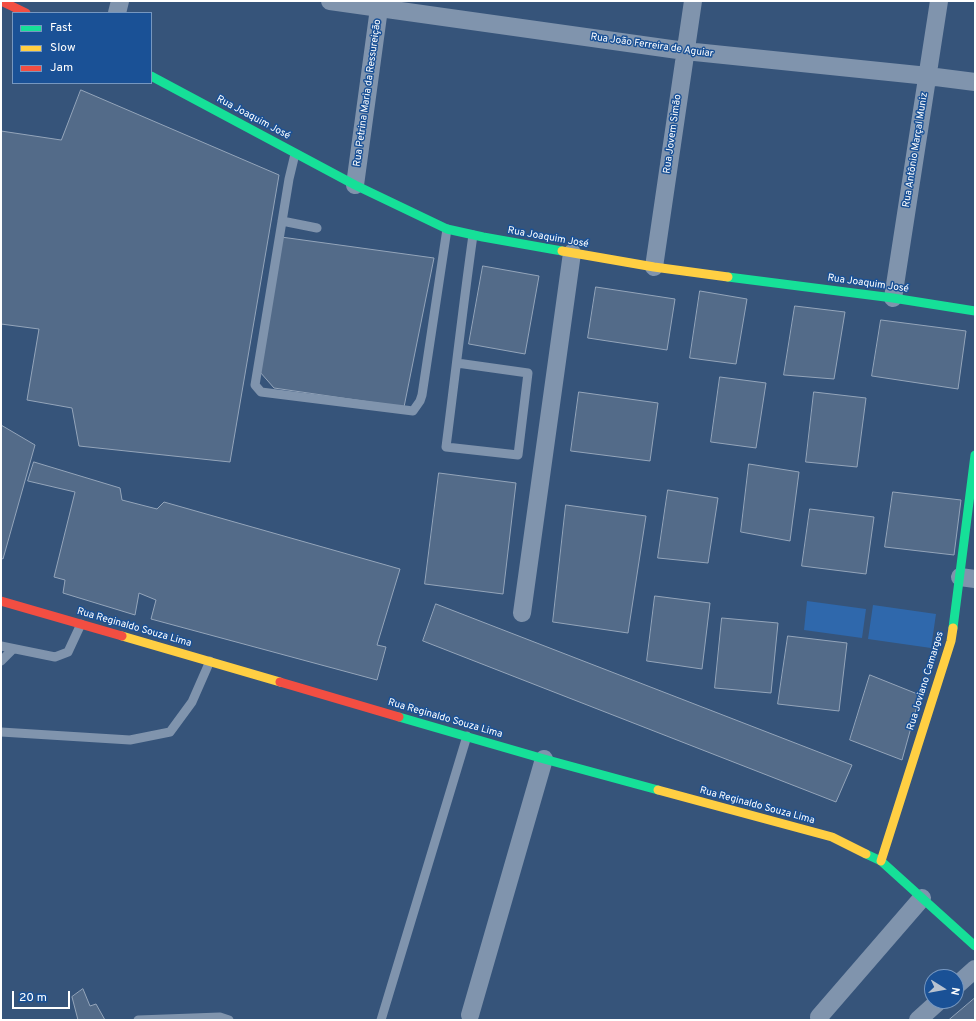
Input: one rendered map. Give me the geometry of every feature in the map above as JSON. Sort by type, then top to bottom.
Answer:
[{"type":"street","points":[[1,1],[24,12]]},
{"type":"street","points":[[117,12],[120,1]]},
{"type":"street","name":"Rua João Ferreira de Aguiar","points":[[330,1],[380,4],[685,51],[975,82]]},
{"type":"street","name":"Rua Jovem Simão","points":[[654,267],[692,1]]},
{"type":"street","name":"Rua Antônio Marçal Muniz","points":[[893,298],[939,1]]},
{"type":"street","name":"Rua Petrina Maria da Ressureição","points":[[355,185],[380,4]]},
{"type":"street","name":"Rua Joaquim José","points":[[152,77],[355,185],[447,228],[473,235],[654,267],[893,298],[975,311]]},
{"type":"street","points":[[522,613],[572,253]]},
{"type":"street","name":"Rua Joviano Camargos","points":[[882,861],[951,641],[968,578],[975,455]]},
{"type":"street","name":"Rua Reginaldo Souza Lima","points":[[1,601],[544,759],[832,837],[882,861],[975,946]]},
{"type":"street","points":[[470,1015],[544,759]]},
{"type":"street","points":[[819,1018],[922,898]]},
{"type":"street","points":[[964,979],[975,969]]},
{"type":"street","points":[[918,1020],[930,1009]]},
{"type":"lane","points":[[296,153],[289,179],[255,385],[261,392],[413,411],[422,396],[447,228]]},
{"type":"lane","points":[[282,221],[317,228]]},
{"type":"lane","points":[[457,363],[528,373],[518,455],[446,447],[473,235]]},
{"type":"lane","points":[[1,646],[55,658],[68,652],[81,624]]},
{"type":"lane","points":[[1,661],[13,649]]},
{"type":"lane","points":[[1,732],[130,740],[170,732],[192,702],[210,662]]},
{"type":"lane","points":[[381,1020],[467,736]]},
{"type":"lane","points":[[138,1020],[220,1017],[229,1020]]},
{"type":"shaded area","points":[[807,601],[866,609],[862,638],[804,630]]},
{"type":"shaded area","points":[[873,605],[936,614],[931,648],[868,639]]},
{"type":"building","points":[[81,90],[279,175],[230,462],[79,446],[72,408],[27,400],[39,329],[1,324],[1,131],[61,140]]},
{"type":"building","points":[[281,237],[434,258],[404,407],[274,388],[260,372]]},
{"type":"building","points":[[483,266],[539,276],[525,354],[469,344]]},
{"type":"building","points":[[596,287],[675,299],[667,350],[588,338]]},
{"type":"building","points":[[700,291],[747,299],[736,364],[690,358]]},
{"type":"building","points":[[795,306],[845,312],[834,379],[784,375]]},
{"type":"building","points":[[881,320],[966,331],[958,389],[872,376]]},
{"type":"building","points":[[720,377],[766,383],[756,448],[711,442]]},
{"type":"building","points":[[579,392],[658,403],[650,461],[571,451]]},
{"type":"building","points":[[814,392],[866,398],[857,467],[806,462]]},
{"type":"building","points":[[1,425],[35,445],[3,559],[1,558]]},
{"type":"building","points":[[34,462],[120,488],[122,500],[157,509],[164,502],[400,569],[377,645],[386,647],[377,680],[151,619],[156,600],[139,593],[135,615],[63,593],[65,580],[54,577],[75,492],[28,481]]},
{"type":"building","points":[[749,464],[799,472],[790,541],[741,532]]},
{"type":"building","points":[[439,473],[516,483],[503,594],[425,584]]},
{"type":"building","points":[[668,490],[718,498],[708,563],[658,558]]},
{"type":"building","points":[[893,492],[961,500],[954,555],[885,547]]},
{"type":"building","points":[[566,505],[646,516],[628,633],[553,622]]},
{"type":"building","points":[[810,509],[874,517],[866,574],[802,566]]},
{"type":"building","points":[[655,596],[710,603],[702,669],[647,661]]},
{"type":"building","points":[[436,604],[852,765],[836,802],[423,641]]},
{"type":"building","points":[[722,618],[778,623],[771,693],[715,688]]},
{"type":"building","points":[[788,636],[847,643],[839,711],[778,704]]},
{"type":"building","points":[[870,675],[920,695],[902,760],[850,740]]},
{"type":"building","points":[[83,989],[90,1006],[96,1004],[105,1020],[78,1020],[72,997]]},
{"type":"building","points":[[975,998],[975,1020],[949,1020],[964,1009]]},
{"type":"traffic: fast","points":[[152,77],[355,185],[447,229],[562,251]]},
{"type":"traffic: fast","points":[[728,277],[893,298],[975,311]]},
{"type":"traffic: fast","points":[[953,628],[975,455]]},
{"type":"traffic: fast","points":[[399,717],[658,790]]},
{"type":"traffic: fast","points":[[866,854],[881,861],[975,946]]},
{"type":"traffic: slow","points":[[562,251],[654,267],[728,277]]},
{"type":"traffic: slow","points":[[881,861],[951,641],[953,628]]},
{"type":"traffic: slow","points":[[122,636],[280,682]]},
{"type":"traffic: slow","points":[[658,790],[832,837],[866,854]]},
{"type":"traffic: jam","points":[[1,1],[24,12]]},
{"type":"traffic: jam","points":[[1,601],[122,636]]},
{"type":"traffic: jam","points":[[280,682],[399,717]]}]
